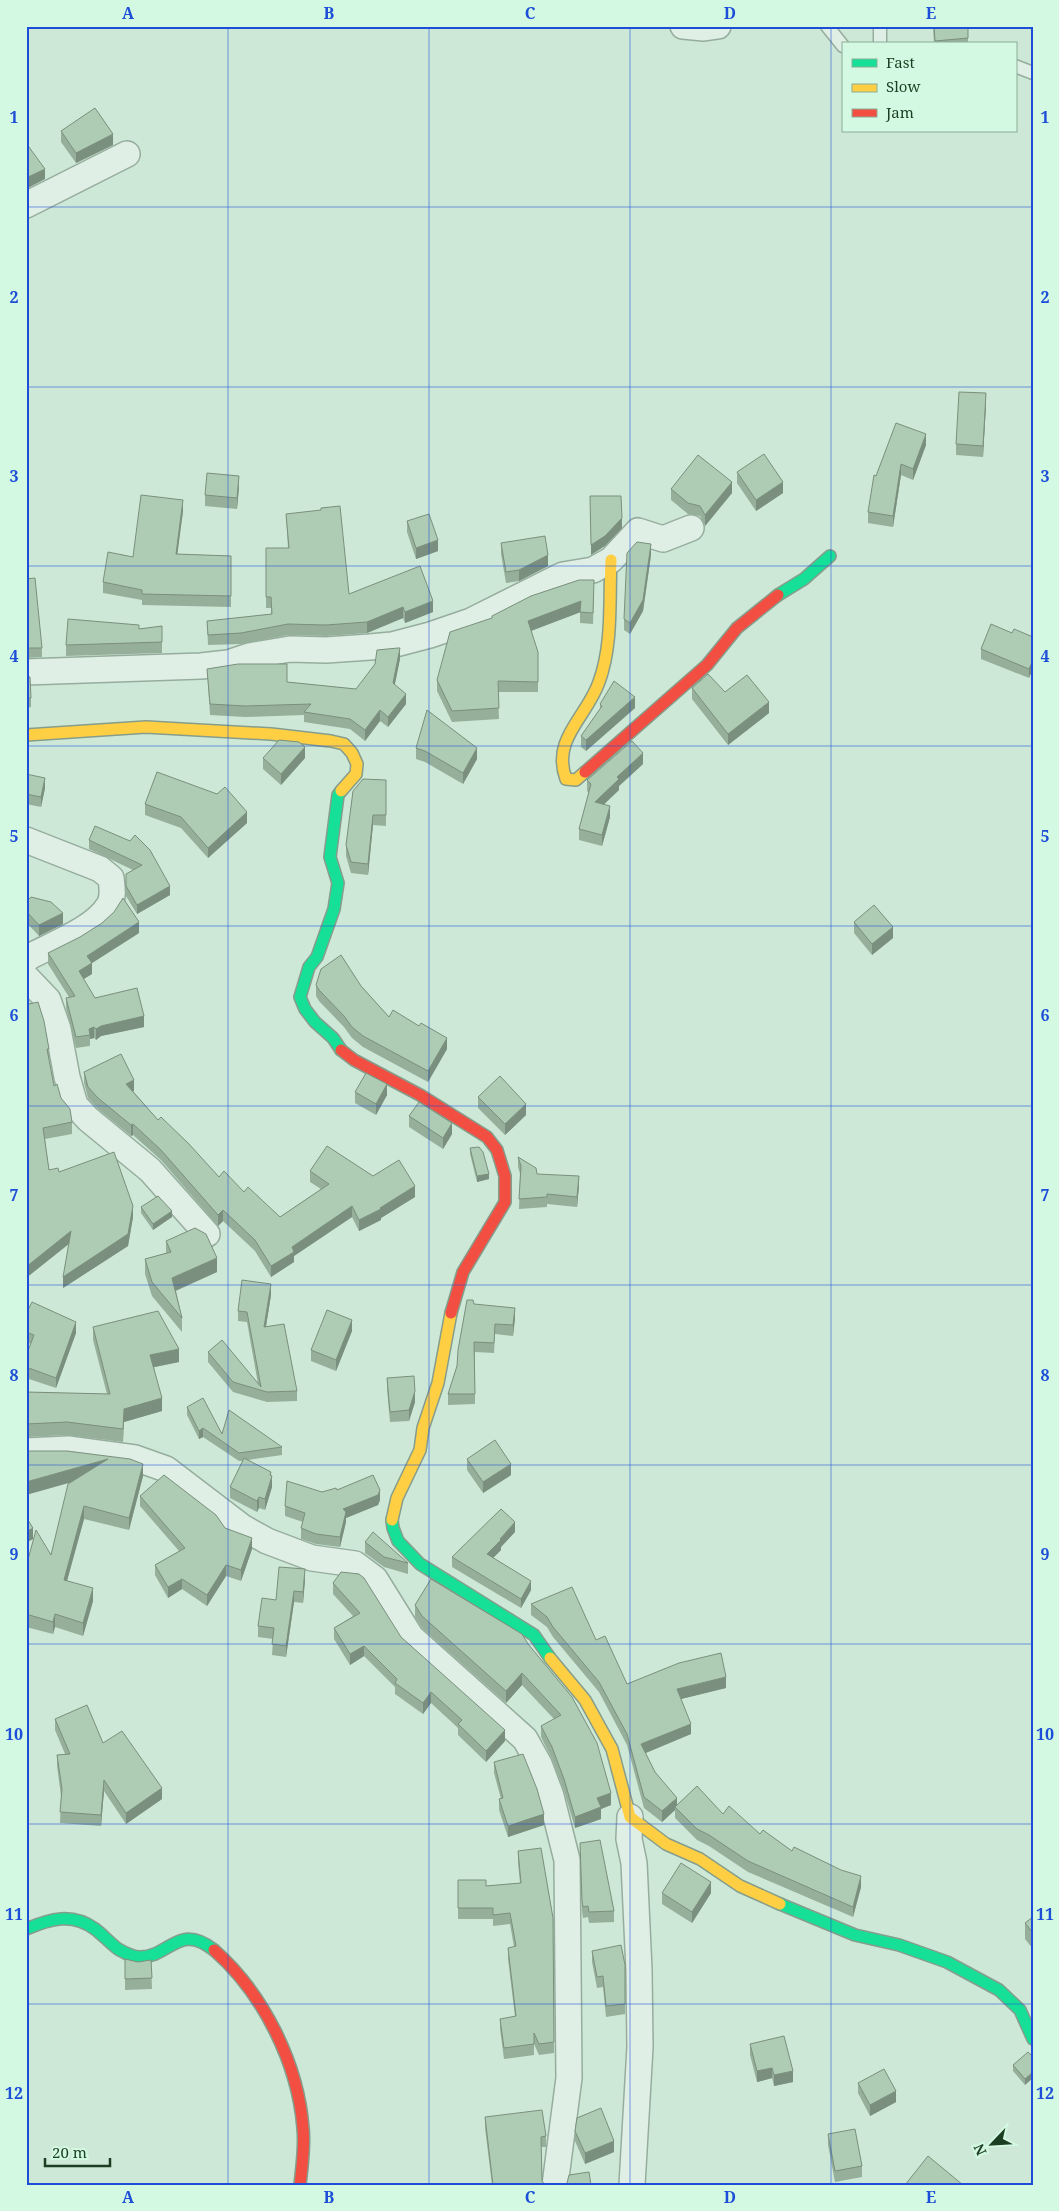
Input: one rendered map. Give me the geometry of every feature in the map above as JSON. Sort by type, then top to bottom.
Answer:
[{"type":"street","points":[[683,26],[704,28],[718,26]]},
{"type":"street","points":[[26,206],[127,154]]},
{"type":"street","points":[[26,672],[200,666],[228,663],[249,656],[290,649],[326,650],[392,645],[471,621],[562,575],[593,570],[611,560],[638,531],[663,539],[691,528]]},
{"type":"street","points":[[611,560],[605,660],[599,682],[589,705],[564,742],[560,762],[566,778],[576,780],[707,665],[738,628],[775,597],[804,580],[830,556]]},
{"type":"street","points":[[26,735],[146,727],[212,730],[331,741],[344,744],[352,753],[357,764],[356,774],[338,795],[330,857],[338,884],[334,909],[317,957],[306,974],[300,997],[305,1009],[315,1022],[333,1038],[340,1050],[354,1060],[420,1095],[487,1137],[498,1150],[505,1183],[505,1202],[461,1279],[452,1307],[441,1364],[441,1376],[421,1437],[419,1452],[396,1500],[391,1527],[396,1539],[404,1550],[436,1577],[534,1635],[540,1646],[585,1700],[612,1749],[630,1817],[629,1839],[634,1863],[639,1970],[640,2047],[632,2185]]},
{"type":"street","points":[[26,840],[100,869],[111,878],[113,892],[110,905],[92,924],[28,957],[26,960]]},
{"type":"street","points":[[26,976],[48,1000],[58,1029],[67,1078],[75,1105],[88,1119],[150,1170],[207,1234]]},
{"type":"street","points":[[26,1451],[68,1449],[135,1458],[166,1469],[242,1527],[267,1541],[312,1558],[355,1564],[375,1579],[412,1637],[524,1739],[539,1764],[551,1796],[567,1860],[569,2078],[555,2185]]},
{"type":"street","points":[[630,1817],[666,1844],[700,1859],[740,1886],[797,1912],[855,1935],[899,1945],[947,1962],[999,1990],[1020,2010],[1033,2039]]},
{"type":"street","points":[[26,1928],[48,1920],[76,1917],[86,1922],[112,1945],[134,1957],[147,1955],[184,1938],[198,1941],[215,1951],[252,1992],[270,2019],[283,2049],[301,2117],[303,2145],[300,2185]]},
{"type":"lane","points":[[827,26],[842,45]]},
{"type":"lane","points":[[880,26],[880,42]]},
{"type":"lane","points":[[1016,66],[1033,72]]},
{"type":"building","points":[[934,26],[968,26],[968,38],[935,41]]},
{"type":"building","points":[[95,108],[113,134],[76,153],[61,131]]},
{"type":"building","points":[[26,143],[45,169],[26,178]]},
{"type":"building","points":[[959,392],[986,393],[983,446],[956,444]]},
{"type":"building","points":[[896,423],[926,434],[913,469],[901,464],[893,516],[868,512],[874,475],[876,476]]},
{"type":"building","points":[[764,454],[783,482],[756,500],[737,472]]},
{"type":"building","points":[[698,455],[732,482],[705,515],[700,506],[688,503],[671,489]]},
{"type":"building","points":[[207,473],[239,476],[237,498],[205,495]]},
{"type":"building","points":[[141,495],[183,500],[176,554],[231,556],[231,596],[142,594],[142,590],[103,582],[108,552],[133,557]]},
{"type":"building","points":[[590,496],[621,496],[622,518],[605,536],[591,545]]},
{"type":"building","points":[[340,506],[349,594],[420,566],[433,601],[405,612],[403,607],[367,622],[326,625],[288,624],[241,633],[208,635],[207,621],[272,614],[271,597],[266,597],[266,548],[289,548],[286,514]]},
{"type":"building","points":[[429,514],[438,540],[416,548],[407,521]]},
{"type":"building","points":[[545,536],[548,555],[519,570],[506,572],[501,543]]},
{"type":"building","points":[[637,542],[651,544],[643,600],[630,623],[624,619],[627,553]]},
{"type":"building","points":[[35,578],[42,648],[26,648],[26,579]]},
{"type":"building","points":[[579,580],[594,580],[593,613],[580,612],[581,601],[528,621],[538,652],[538,682],[498,681],[499,708],[452,711],[437,680],[450,632],[492,618],[492,616],[531,596]]},
{"type":"building","points":[[68,619],[139,625],[139,629],[162,626],[162,642],[66,645]]},
{"type":"building","points":[[991,624],[1012,633],[1014,629],[1033,637],[1033,660],[1029,669],[981,649]]},
{"type":"building","points":[[400,648],[393,683],[406,694],[388,717],[380,710],[365,730],[350,719],[304,712],[311,704],[245,706],[210,704],[207,669],[238,664],[287,664],[287,682],[356,689],[375,664],[377,650]]},
{"type":"building","points":[[708,674],[725,692],[747,675],[769,702],[728,734],[692,688]]},
{"type":"building","points":[[26,676],[30,677],[31,698],[26,698]]},
{"type":"building","points":[[614,681],[635,697],[586,740],[581,736],[602,706],[600,704]]},
{"type":"building","points":[[427,710],[477,748],[463,773],[425,751],[416,748]]},
{"type":"building","points":[[279,740],[299,742],[305,747],[281,774],[263,758]]},
{"type":"building","points":[[632,741],[643,753],[617,777],[619,779],[595,802],[610,806],[602,835],[579,829],[591,784],[587,780]]},
{"type":"building","points":[[157,772],[217,794],[225,787],[247,812],[208,848],[181,817],[145,804]]},
{"type":"building","points":[[26,774],[45,778],[41,797],[26,794]]},
{"type":"building","points":[[363,779],[386,780],[386,815],[373,815],[368,864],[351,862],[346,845],[353,791]]},
{"type":"building","points":[[95,826],[130,841],[135,835],[150,850],[170,886],[137,905],[126,886],[126,874],[142,865],[89,840]]},
{"type":"building","points":[[31,897],[51,902],[63,913],[39,925],[26,911],[26,902]]},
{"type":"building","points":[[123,898],[139,922],[87,956],[92,963],[79,971],[95,998],[137,988],[144,1016],[101,1026],[96,1029],[94,1027],[89,1029],[90,1035],[76,1037],[66,998],[75,996],[48,953],[80,937],[102,923],[114,912]]},
{"type":"building","points":[[874,905],[893,927],[872,944],[854,922]]},
{"type":"building","points":[[341,955],[361,986],[389,1017],[393,1010],[419,1026],[421,1023],[447,1038],[428,1071],[363,1036],[352,1027],[319,990],[316,985],[321,969]]},
{"type":"building","points":[[26,994],[29,1004],[38,1002],[44,1021],[54,1086],[57,1084],[61,1098],[70,1109],[72,1122],[43,1128],[49,1170],[58,1168],[59,1172],[114,1152],[133,1206],[128,1234],[63,1277],[71,1231],[26,1267]]},
{"type":"building","points":[[121,1054],[134,1080],[126,1084],[158,1120],[161,1117],[219,1177],[224,1171],[244,1192],[248,1187],[280,1217],[329,1184],[310,1171],[327,1146],[373,1176],[399,1160],[415,1186],[381,1209],[359,1220],[352,1206],[292,1247],[294,1252],[271,1266],[255,1240],[223,1210],[218,1215],[161,1150],[133,1124],[131,1125],[98,1098],[88,1087],[84,1072]]},
{"type":"building","points":[[366,1073],[387,1084],[376,1104],[355,1092]]},
{"type":"building","points":[[500,1076],[526,1104],[505,1124],[478,1097]]},
{"type":"building","points":[[419,1102],[452,1123],[443,1138],[409,1116]]},
{"type":"building","points":[[479,1147],[483,1152],[489,1174],[477,1176],[470,1148]]},
{"type":"building","points":[[518,1157],[536,1168],[537,1174],[579,1176],[577,1197],[547,1194],[547,1197],[519,1199],[521,1166]]},
{"type":"building","points":[[158,1196],[172,1211],[153,1224],[141,1207]]},
{"type":"building","points":[[195,1228],[206,1234],[217,1258],[172,1278],[182,1318],[152,1282],[145,1259],[171,1252],[166,1241]]},
{"type":"building","points":[[242,1280],[271,1284],[264,1327],[284,1324],[297,1391],[267,1392],[233,1382],[208,1352],[222,1340],[261,1387],[247,1312],[238,1311]]},
{"type":"building","points":[[467,1300],[473,1300],[474,1304],[515,1308],[513,1325],[495,1324],[494,1343],[474,1342],[475,1394],[448,1394],[457,1366]]},
{"type":"building","points":[[32,1302],[76,1322],[56,1378],[26,1367],[26,1356],[34,1335],[26,1332],[26,1314]]},
{"type":"building","points":[[327,1310],[352,1320],[336,1360],[311,1350]]},
{"type":"building","points":[[158,1311],[179,1349],[150,1355],[162,1398],[124,1409],[123,1429],[67,1422],[26,1424],[26,1392],[110,1394],[93,1327]]},
{"type":"building","points":[[414,1376],[415,1391],[409,1410],[390,1412],[387,1378]]},
{"type":"building","points":[[203,1398],[222,1434],[229,1410],[282,1447],[239,1453],[203,1428],[199,1431],[187,1407]]},
{"type":"building","points":[[495,1440],[511,1464],[483,1482],[467,1459]]},
{"type":"building","points":[[26,1451],[67,1451],[130,1459],[143,1464],[129,1518],[84,1506],[64,1580],[93,1588],[83,1623],[55,1614],[53,1622],[26,1614],[26,1567],[36,1530],[51,1555],[68,1484],[108,1459],[26,1482]]},
{"type":"building","points":[[244,1458],[271,1472],[270,1475],[272,1476],[265,1499],[259,1497],[257,1501],[230,1487]]},
{"type":"building","points":[[164,1475],[216,1515],[225,1528],[252,1538],[241,1570],[226,1565],[207,1595],[182,1579],[168,1587],[155,1565],[185,1548],[140,1496]]},
{"type":"building","points":[[373,1475],[380,1490],[378,1495],[343,1509],[346,1512],[340,1537],[316,1534],[301,1528],[305,1513],[285,1506],[287,1481],[322,1492],[336,1488],[337,1490]]},
{"type":"building","points":[[501,1509],[515,1522],[487,1554],[531,1581],[521,1599],[452,1557]]},
{"type":"building","points":[[26,1517],[33,1528],[26,1532]]},
{"type":"building","points":[[373,1532],[408,1563],[384,1557],[365,1542]]},
{"type":"building","points":[[279,1567],[305,1569],[303,1592],[294,1591],[286,1646],[272,1644],[274,1628],[258,1626],[262,1598],[276,1600]]},
{"type":"building","points":[[341,1572],[359,1574],[364,1578],[401,1637],[505,1730],[486,1751],[458,1724],[462,1720],[431,1692],[423,1703],[395,1683],[397,1679],[364,1646],[350,1654],[334,1628],[360,1613],[333,1583]]},
{"type":"building","points":[[431,1579],[522,1634],[528,1644],[572,1697],[597,1743],[611,1793],[597,1798],[601,1807],[575,1817],[564,1779],[552,1747],[541,1726],[561,1715],[522,1673],[506,1691],[422,1616],[415,1605]]},
{"type":"building","points":[[572,1587],[596,1640],[605,1636],[627,1684],[679,1663],[721,1653],[726,1677],[677,1689],[691,1724],[641,1744],[655,1772],[677,1798],[662,1811],[644,1797],[627,1734],[599,1682],[553,1627],[547,1617],[531,1604]]},
{"type":"building","points":[[87,1705],[103,1743],[122,1731],[162,1788],[126,1813],[104,1780],[101,1815],[60,1812],[62,1789],[57,1755],[70,1754],[55,1719]]},
{"type":"building","points":[[523,1754],[537,1789],[544,1814],[508,1826],[499,1799],[503,1798],[494,1762]]},
{"type":"building","points":[[697,1786],[723,1814],[729,1806],[760,1834],[763,1830],[792,1851],[794,1847],[841,1870],[861,1876],[853,1907],[748,1861],[697,1829],[675,1807]]},
{"type":"building","points":[[600,1840],[614,1911],[589,1912],[588,1906],[583,1907],[582,1901],[580,1843]]},
{"type":"building","points":[[541,1848],[553,1918],[554,2042],[539,2044],[534,2033],[534,2044],[504,2048],[500,2019],[516,2016],[508,1948],[516,1946],[510,1913],[493,1915],[493,1908],[458,1908],[458,1880],[486,1880],[486,1886],[521,1883],[518,1851]]},
{"type":"building","points":[[681,1863],[711,1882],[692,1912],[662,1893]]},
{"type":"building","points":[[1033,1917],[1033,1933],[1025,1923]]},
{"type":"building","points":[[621,1945],[625,1965],[625,2004],[606,2006],[603,1976],[597,1977],[592,1951]]},
{"type":"building","points":[[125,1959],[138,1962],[151,1960],[152,1978],[125,1979]]},
{"type":"building","points":[[784,2036],[793,2071],[774,2075],[772,2068],[757,2071],[750,2044]]},
{"type":"building","points":[[1028,2052],[1033,2057],[1033,2072],[1025,2079],[1013,2065]]},
{"type":"building","points":[[884,2069],[896,2091],[870,2105],[858,2083]]},
{"type":"building","points":[[601,2108],[614,2141],[585,2153],[575,2131],[577,2118]]},
{"type":"building","points":[[542,2110],[546,2136],[541,2137],[542,2181],[545,2185],[493,2185],[485,2117]]},
{"type":"building","points":[[855,2129],[862,2166],[835,2171],[828,2134]]},
{"type":"building","points":[[928,2156],[963,2185],[905,2185]]},
{"type":"building","points":[[589,2172],[591,2185],[564,2185],[567,2183],[569,2175]]},
{"type":"traffic: fast","points":[[778,595],[804,579],[830,556]]},
{"type":"traffic: fast","points":[[341,791],[338,795],[330,857],[338,883],[334,909],[317,957],[309,967],[300,997],[305,1009],[315,1022],[333,1038],[341,1050]]},
{"type":"traffic: fast","points":[[392,1520],[398,1541],[420,1564],[534,1635],[550,1658]]},
{"type":"traffic: fast","points":[[780,1904],[855,1935],[899,1945],[947,1962],[999,1990],[1020,2010],[1033,2039]]},
{"type":"traffic: fast","points":[[26,1929],[52,1920],[78,1920],[95,1929],[118,1949],[137,1957],[150,1956],[175,1943],[192,1939],[202,1942],[214,1950]]},
{"type":"traffic: slow","points":[[585,772],[576,780],[566,779],[563,752],[572,729],[594,695],[603,667],[610,622],[611,560]]},
{"type":"traffic: slow","points":[[26,735],[146,727],[271,734],[331,741],[344,744],[352,753],[357,764],[356,774],[341,791]]},
{"type":"traffic: slow","points":[[392,1520],[397,1498],[420,1450],[423,1428],[438,1383],[451,1313]]},
{"type":"traffic: slow","points":[[550,1658],[585,1700],[612,1749],[630,1817],[666,1844],[700,1859],[740,1886],[780,1904]]},
{"type":"traffic: jam","points":[[585,772],[707,665],[737,628],[778,595]]},
{"type":"traffic: jam","points":[[341,1050],[354,1060],[420,1095],[487,1137],[497,1150],[505,1176],[505,1202],[463,1272],[451,1313]]},
{"type":"traffic: jam","points":[[214,1950],[232,1967],[248,1987],[262,2008],[286,2054],[300,2103],[303,2128],[300,2185]]}]
